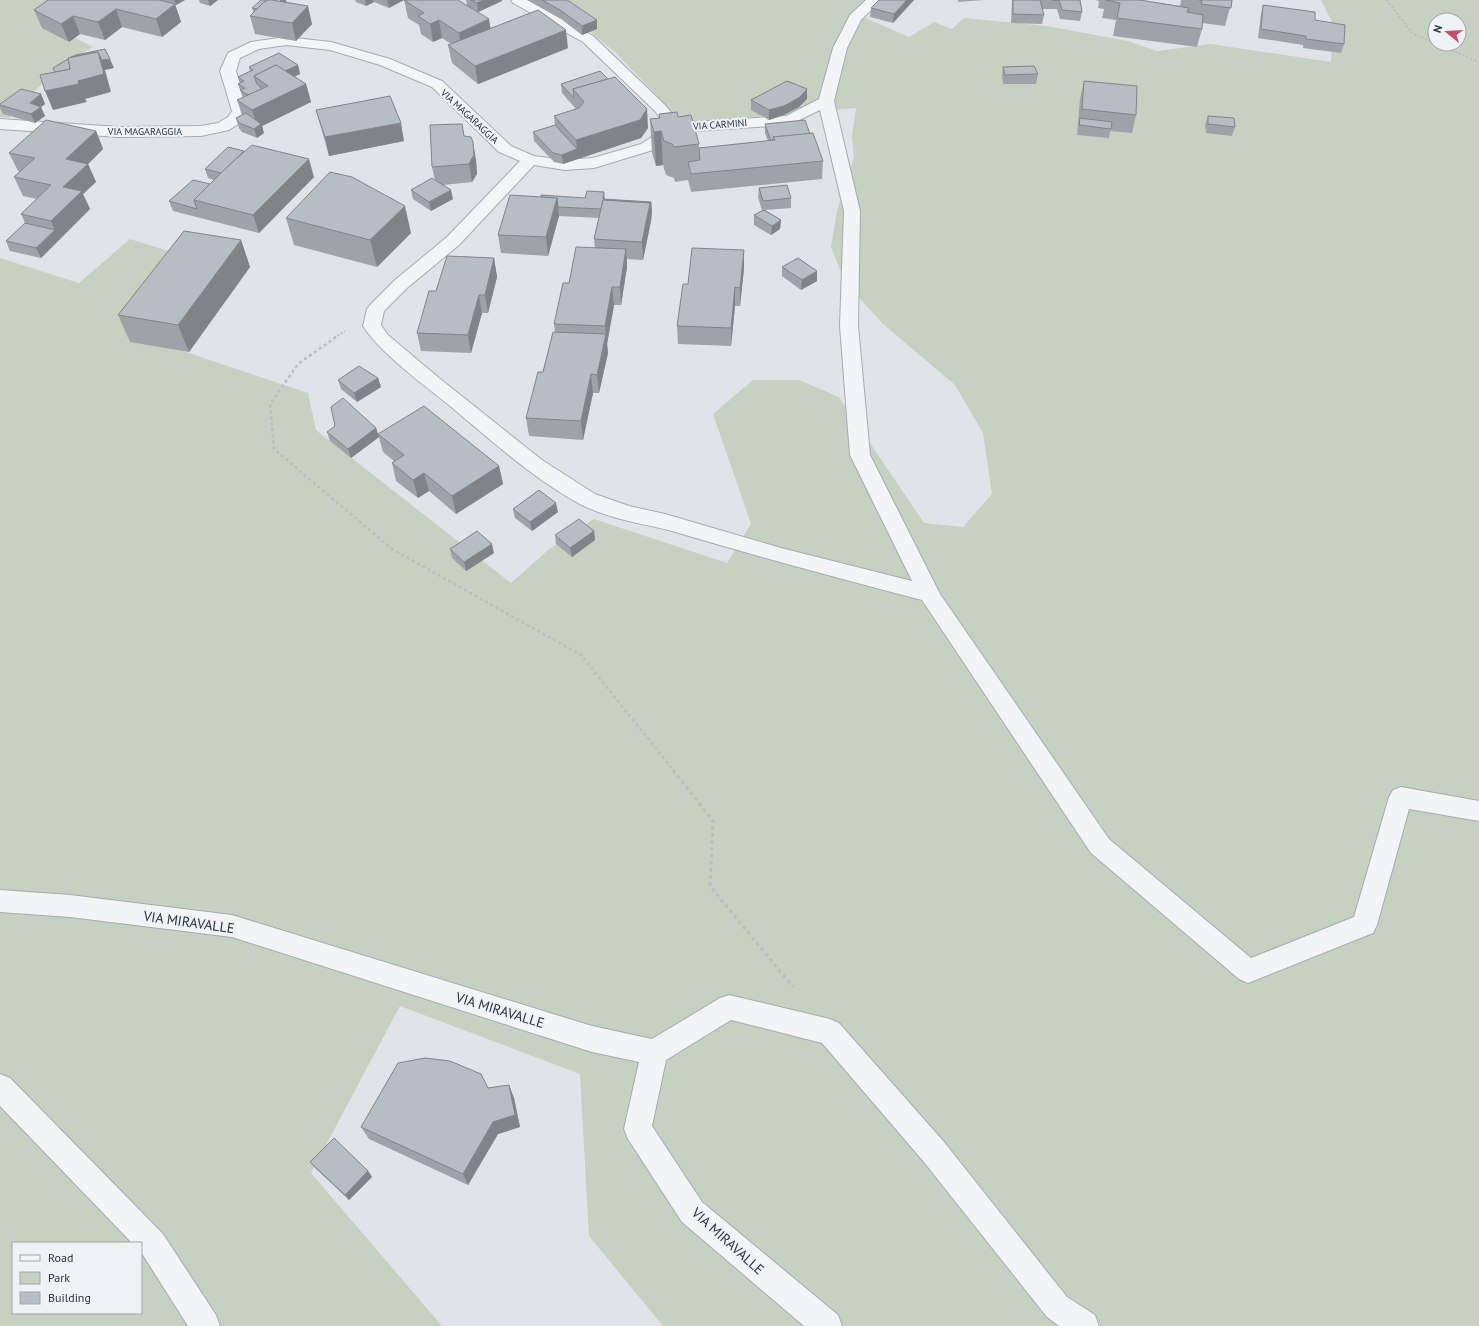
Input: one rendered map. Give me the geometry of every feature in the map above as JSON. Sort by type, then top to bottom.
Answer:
[{"type":"street","name":"VIA CARMINI","points":[[518,0],[588,39],[660,108],[676,128],[789,120],[826,101]]},
{"type":"street","points":[[874,0],[855,18],[840,48],[826,101],[852,211],[849,326],[860,455],[928,593],[1100,846],[1248,971],[1364,925],[1401,797],[1479,811]]},
{"type":"street","name":"VIA MAGARAGGIA","points":[[0,124],[118,132],[202,131],[223,127],[234,120],[240,111],[228,71],[232,56],[256,45],[286,42],[331,46],[385,62],[437,84],[505,149],[530,160],[565,165],[594,163],[647,147],[676,128]]},
{"type":"street","points":[[530,160],[454,241],[401,284],[377,308],[372,326],[382,339],[432,382],[535,465],[588,499],[626,513],[665,522],[781,556],[928,593]]},
{"type":"street","name":"VIA MIRAVALLE","points":[[0,901],[70,906],[232,926],[592,1039],[654,1052],[638,1129],[692,1212],[827,1326]]},
{"type":"street","points":[[654,1052],[728,1007],[830,1032],[934,1152],[1057,1307],[1084,1326]]},
{"type":"street","points":[[0,1087],[153,1244],[205,1326]]},
{"type":"path","points":[[1387,0],[1412,33],[1427,40]]},
{"type":"path","points":[[1455,52],[1479,62]]},
{"type":"path","points":[[377,308],[298,364],[270,404],[274,449],[392,549],[581,655],[713,821],[710,886],[795,990]]},
{"type":"green space","points":[[0,0],[62,0],[47,23],[93,47],[58,67],[9,118],[0,117]]},
{"type":"green space","points":[[551,0],[869,0],[856,14],[909,37],[934,22],[952,29],[964,18],[1047,26],[1128,41],[1157,51],[1211,44],[1331,62],[1333,24],[1321,0],[1479,0],[1479,1326],[663,1326],[589,1236],[580,1074],[400,1006],[311,1173],[442,1326],[0,1326],[0,258],[79,283],[130,239],[194,259],[126,332],[308,393],[316,430],[511,583],[548,550],[594,519],[727,563],[751,524],[713,414],[753,380],[799,380],[839,397],[924,523],[963,527],[992,494],[983,433],[955,385],[883,324],[845,282],[831,247],[837,211],[854,157],[852,136],[856,108],[683,123],[616,53]]},
{"type":"building","points":[[48,0],[159,0],[175,4],[156,19],[116,9],[98,22],[73,16],[61,24],[34,10]]},
{"type":"building","points":[[261,0],[268,0],[257,9],[252,8]]},
{"type":"building","points":[[268,0],[308,6],[292,23],[250,16]]},
{"type":"building","points":[[404,0],[458,0],[489,19],[459,33],[439,20],[430,24],[418,16],[424,13]]},
{"type":"building","points":[[471,0],[484,0],[477,3]]},
{"type":"building","points":[[542,0],[567,0],[597,20],[582,26],[560,10]]},
{"type":"building","points":[[879,0],[907,0],[894,14],[871,8]]},
{"type":"building","points":[[1013,0],[1040,0],[1044,15],[1013,14]]},
{"type":"building","points":[[1059,0],[1080,0],[1082,12],[1062,10]]},
{"type":"building","points":[[1106,0],[1140,0],[1189,8],[1187,12],[1203,15],[1202,29],[1117,18],[1120,3]]},
{"type":"building","points":[[1202,0],[1232,0],[1231,8],[1201,4]]},
{"type":"building","points":[[1263,5],[1315,12],[1315,20],[1345,25],[1344,44],[1306,39],[1306,36],[1261,29]]},
{"type":"building","points":[[538,10],[566,30],[475,66],[448,45]]},
{"type":"building","points":[[105,49],[110,59],[102,60],[98,52],[71,57],[76,55]]},
{"type":"building","points":[[98,52],[104,74],[78,81],[79,84],[45,91],[40,75],[70,69],[68,58]]},
{"type":"building","points":[[279,53],[298,65],[285,71],[276,65],[254,76],[257,84],[262,89],[248,95],[240,90],[245,88],[238,84],[244,81],[238,77],[253,70],[249,67]]},
{"type":"building","points":[[68,59],[70,69],[55,72],[53,68]]},
{"type":"building","points":[[276,65],[306,84],[252,110],[237,100],[268,86],[254,76]]},
{"type":"building","points":[[1034,66],[1038,74],[1005,75],[1003,67]]},
{"type":"building","points":[[600,71],[608,79],[573,89],[574,98],[561,84]]},
{"type":"building","points":[[615,77],[647,109],[640,120],[576,140],[554,116],[579,108],[584,102],[573,89]]},
{"type":"building","points":[[787,81],[807,89],[800,97],[784,106],[769,110],[751,100]]},
{"type":"building","points":[[1084,81],[1137,86],[1136,115],[1082,109]]},
{"type":"building","points":[[21,89],[41,94],[30,103],[41,107],[31,114],[0,105]]},
{"type":"building","points":[[390,96],[401,123],[325,137],[316,110]]},
{"type":"building","points":[[677,112],[678,117],[691,115],[699,144],[674,147],[672,144],[664,141],[661,131],[654,132],[650,119],[660,118],[659,114]]},
{"type":"building","points":[[246,113],[261,124],[254,129],[239,123],[236,118]]},
{"type":"building","points":[[1208,116],[1234,118],[1235,127],[1208,124]]},
{"type":"building","points":[[1080,118],[1112,122],[1111,129],[1079,125]]},
{"type":"building","points":[[46,120],[96,131],[66,159],[88,164],[63,187],[82,191],[51,221],[21,214],[51,185],[14,177],[35,158],[9,153]]},
{"type":"building","points":[[805,120],[810,134],[773,137],[773,141],[771,141],[765,124]]},
{"type":"building","points":[[462,124],[464,136],[471,137],[473,142],[474,155],[469,164],[432,167],[430,125]]},
{"type":"building","points":[[555,125],[577,149],[562,155],[553,153],[533,132]]},
{"type":"building","points":[[813,133],[823,161],[691,174],[688,162],[700,160],[699,148],[775,140],[773,137]]},
{"type":"building","points":[[252,145],[309,159],[253,215],[194,200],[228,166]]},
{"type":"building","points":[[228,147],[244,151],[221,173],[205,169]]},
{"type":"building","points":[[330,172],[352,177],[405,206],[370,240],[286,218]]},
{"type":"building","points":[[432,178],[451,190],[429,202],[411,190]]},
{"type":"building","points":[[193,180],[210,184],[194,200],[197,209],[169,201]]},
{"type":"building","points":[[787,185],[791,198],[763,201],[759,188]]},
{"type":"building","points":[[587,191],[604,192],[603,199],[651,202],[650,212],[650,203],[603,200],[601,209],[558,207],[557,198],[541,197],[541,195],[585,198]]},
{"type":"building","points":[[510,195],[557,198],[546,237],[498,235]]},
{"type":"building","points":[[603,200],[650,203],[642,242],[594,239]]},
{"type":"building","points":[[764,210],[781,220],[772,226],[754,215]]},
{"type":"building","points":[[25,223],[55,230],[36,248],[6,241]]},
{"type":"building","points":[[184,231],[241,240],[178,325],[118,315]]},
{"type":"building","points":[[576,247],[626,249],[620,287],[612,287],[605,326],[554,324],[563,283],[569,283]]},
{"type":"building","points":[[692,248],[744,250],[740,288],[735,287],[731,328],[677,326],[683,284],[688,284]]},
{"type":"building","points":[[447,256],[494,258],[485,295],[479,295],[468,335],[417,333],[429,291],[436,291]]},
{"type":"building","points":[[798,258],[817,271],[802,280],[782,267]]},
{"type":"building","points":[[553,332],[606,334],[597,375],[591,374],[581,421],[526,418],[538,372],[543,372]]},
{"type":"building","points":[[359,366],[378,378],[354,393],[338,380]]},
{"type":"building","points":[[343,398],[376,428],[348,449],[327,432],[335,426],[331,407]]},
{"type":"building","points":[[424,406],[499,466],[452,496],[424,473],[413,480],[392,463],[404,455],[378,434]]},
{"type":"building","points":[[539,490],[556,503],[530,522],[513,509]]},
{"type":"building","points":[[579,519],[594,531],[570,548],[555,535]]},
{"type":"building","points":[[477,531],[492,544],[464,562],[450,549]]},
{"type":"building","points":[[425,1058],[450,1061],[481,1074],[488,1088],[509,1085],[515,1115],[493,1122],[463,1174],[361,1127],[398,1063]]},
{"type":"building","points":[[334,1138],[368,1171],[345,1195],[310,1162]]}]
